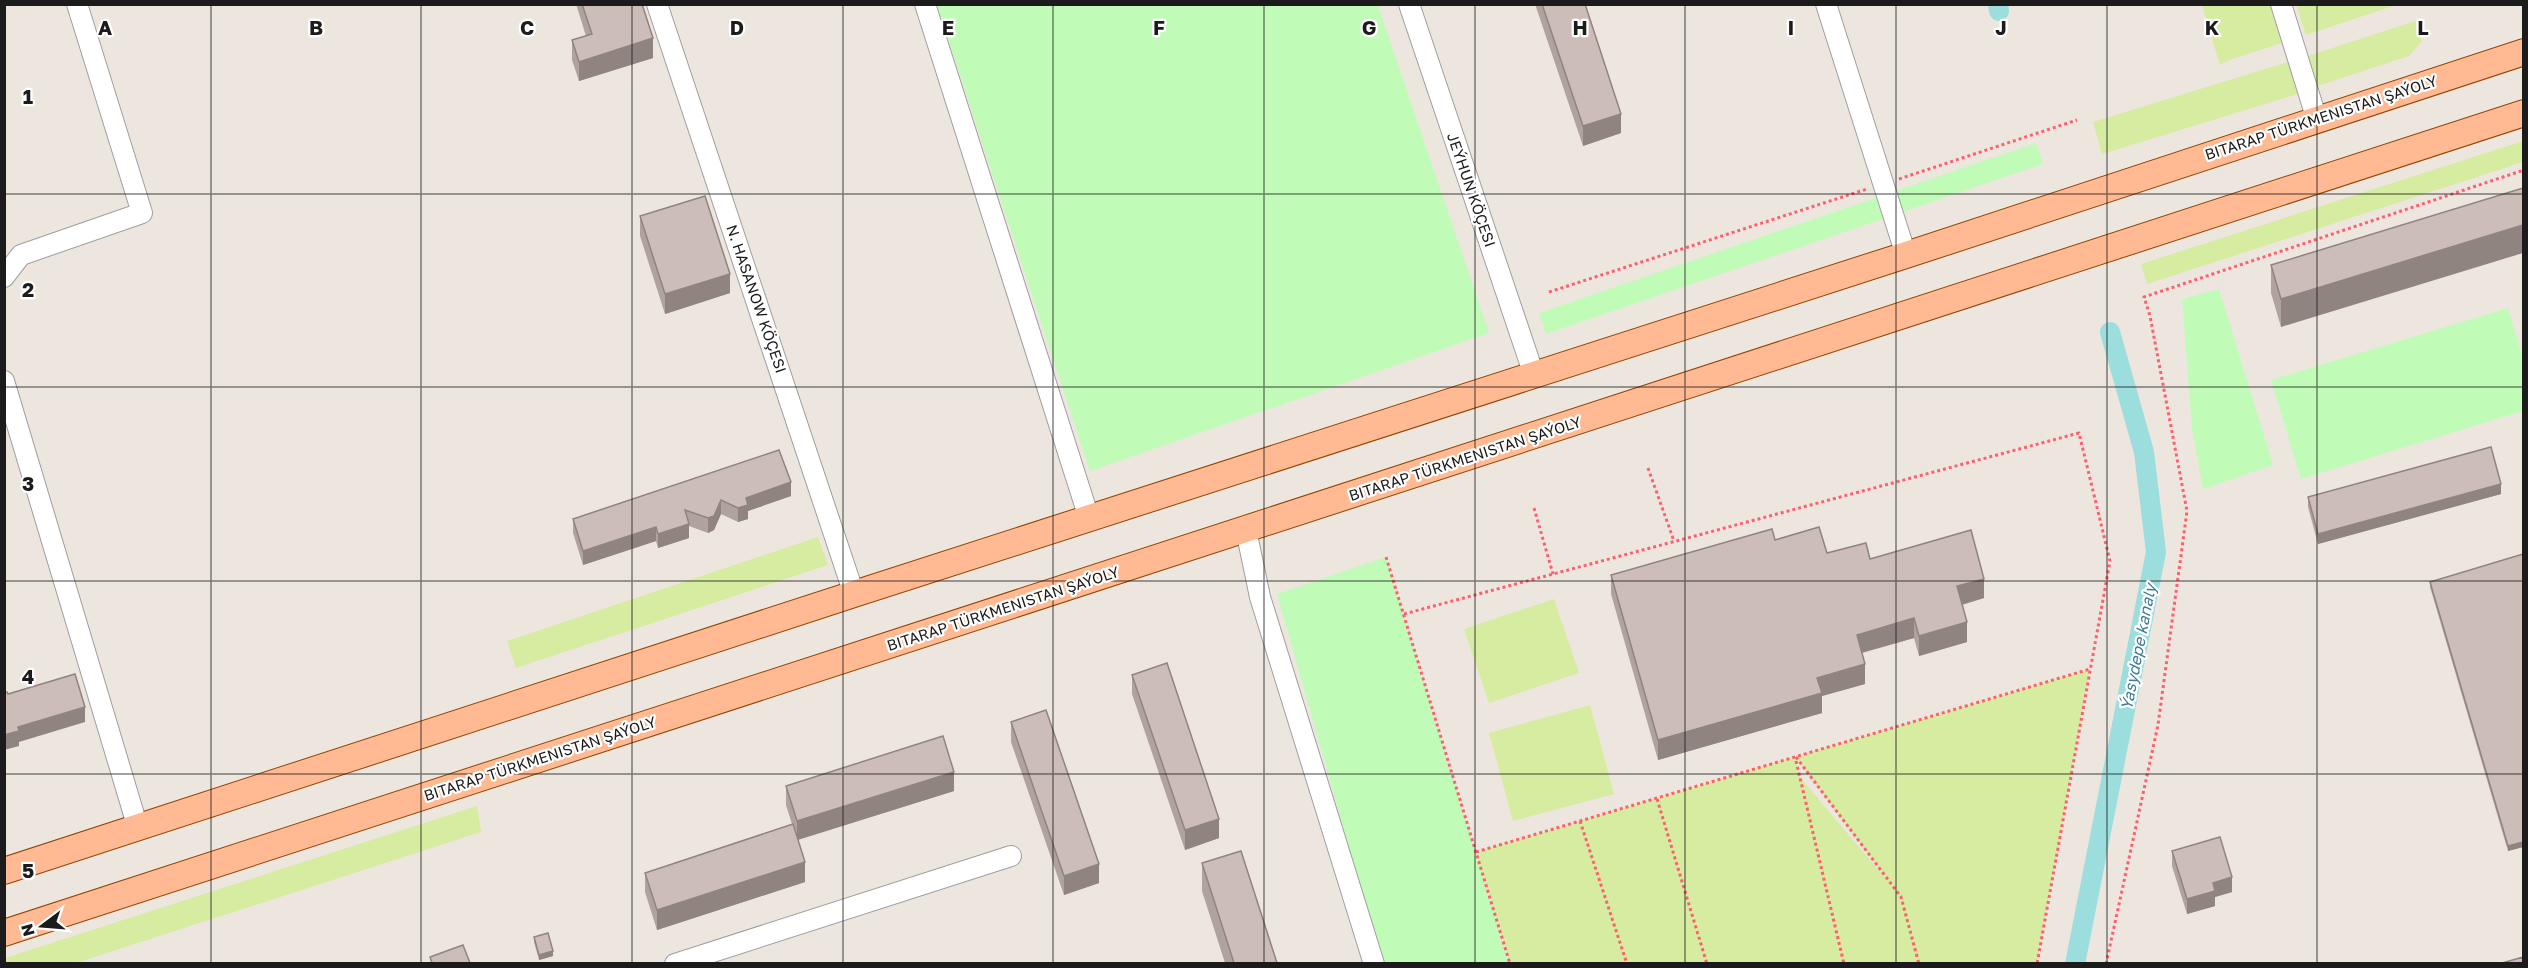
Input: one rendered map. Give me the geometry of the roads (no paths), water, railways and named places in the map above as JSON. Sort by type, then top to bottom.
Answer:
[{"type":"main road","name":"BITARAP TÜRKMENISTAN ŞAÝOLY","points":[[1906,255],[2523,52]]},
{"type":"main road","name":"BITARAP TÜRKMENISTAN ŞAÝOLY","points":[[4,933],[2001,285],[2523,113]]},
{"type":"main road","points":[[4,871],[1906,255]]},
{"type":"street","points":[[4,277],[21,255],[142,213],[77,4]]},
{"type":"street","name":"N. HASANOW KÖÇESI","points":[[657,4],[854,594]]},
{"type":"street","points":[[925,4],[1089,518]]},
{"type":"street","name":"JEÝHUN KÖÇESI","points":[[1409,4],[1533,375]]},
{"type":"street","points":[[1826,4],[1906,255]]},
{"type":"street","points":[[2281,4],[2317,120]]},
{"type":"street","points":[[4,381],[138,828]]},
{"type":"street","points":[[1246,530],[1260,597],[1374,963]]},
{"type":"street","points":[[675,963],[1011,856]]},
{"type":"waterway","name":"Ýasydepe kanaly","points":[[1998,4],[1999,11]]},
{"type":"waterway","name":"Ýasydepe kanaly","points":[[2075,964],[2156,552],[2144,452],[2110,332]]}]
